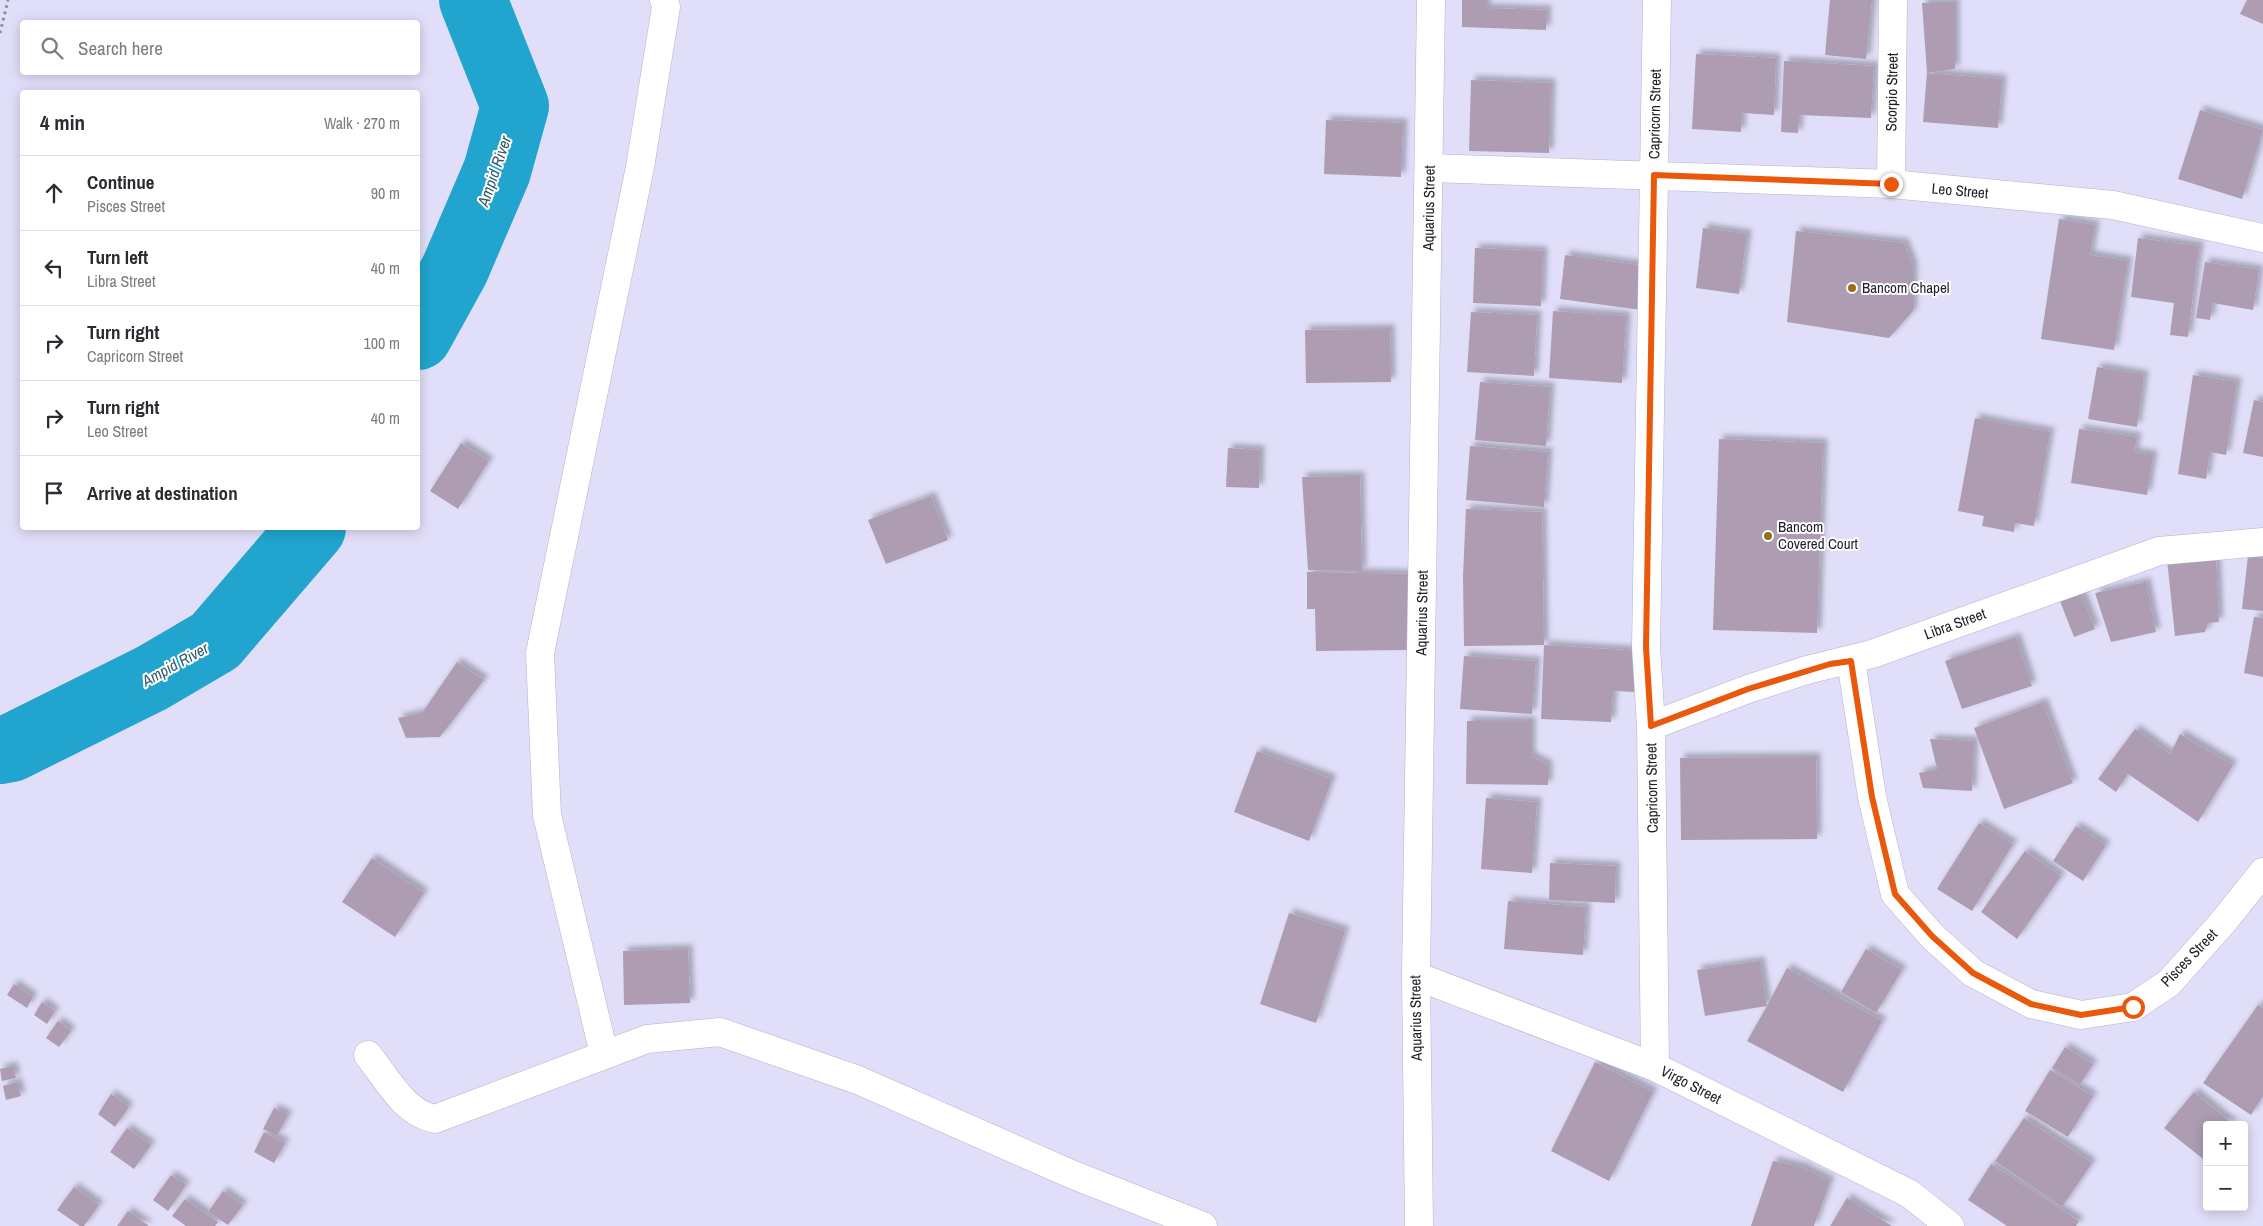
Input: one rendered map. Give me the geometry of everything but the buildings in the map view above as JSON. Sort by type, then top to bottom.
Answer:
[{"type":"street","points":[[604,1054],[547,815],[540,653],[640,167],[666,7],[664,0]]},
{"type":"street","name":"Aquarius Street","points":[[1419,1226],[1416,976],[1430,168],[1430,0]]},
{"type":"street","name":"Capricorn Street","points":[[1655,1067],[1651,726],[1646,647],[1657,0]]},
{"type":"street","name":"Scorpio Street","points":[[1891,184],[1893,0]]},
{"type":"street","name":"Leo Street","points":[[1430,168],[1891,184],[2113,205],[2263,238]]},
{"type":"street","name":"Libra Street","points":[[1651,726],[1748,689],[1830,664],[1851,661],[2159,551],[2263,542]]},
{"type":"street","name":"Pisces Street","points":[[1851,661],[1872,797],[1895,894],[1932,936],[1973,973],[2031,1004],[2081,1015],[2133,1007],[2169,983],[2223,922],[2263,872]]},
{"type":"street","name":"Virgo Street","points":[[1416,976],[1655,1067],[1910,1194],[1950,1226]]},
{"type":"street","points":[[368,1055],[410,1109],[422,1116],[435,1119],[647,1039],[720,1032],[858,1080],[1071,1174],[1203,1226]]},
{"type":"path","points":[[0,33],[8,0]]},
{"type":"waterway","name":"Ampid River","points":[[420,332],[455,269],[497,171],[515,106],[473,0]]},
{"type":"waterway","name":"Ampid River","points":[[0,750],[11,748],[152,678],[215,641],[310,530]]},
{"type":"place","name":"Bancom Chapel","points":[[1852,288]]},
{"type":"place","name":"Bancom Covered Court","points":[[1768,536]]},
{"type":"route","points":[[1891,184],[1654,175],[1646,647],[1651,726],[1748,689],[1791,677],[1807,670],[1851,661],[1872,797],[1895,894],[1932,936],[1973,973],[2031,1004],[2081,1015],[2133,1007]]}]
